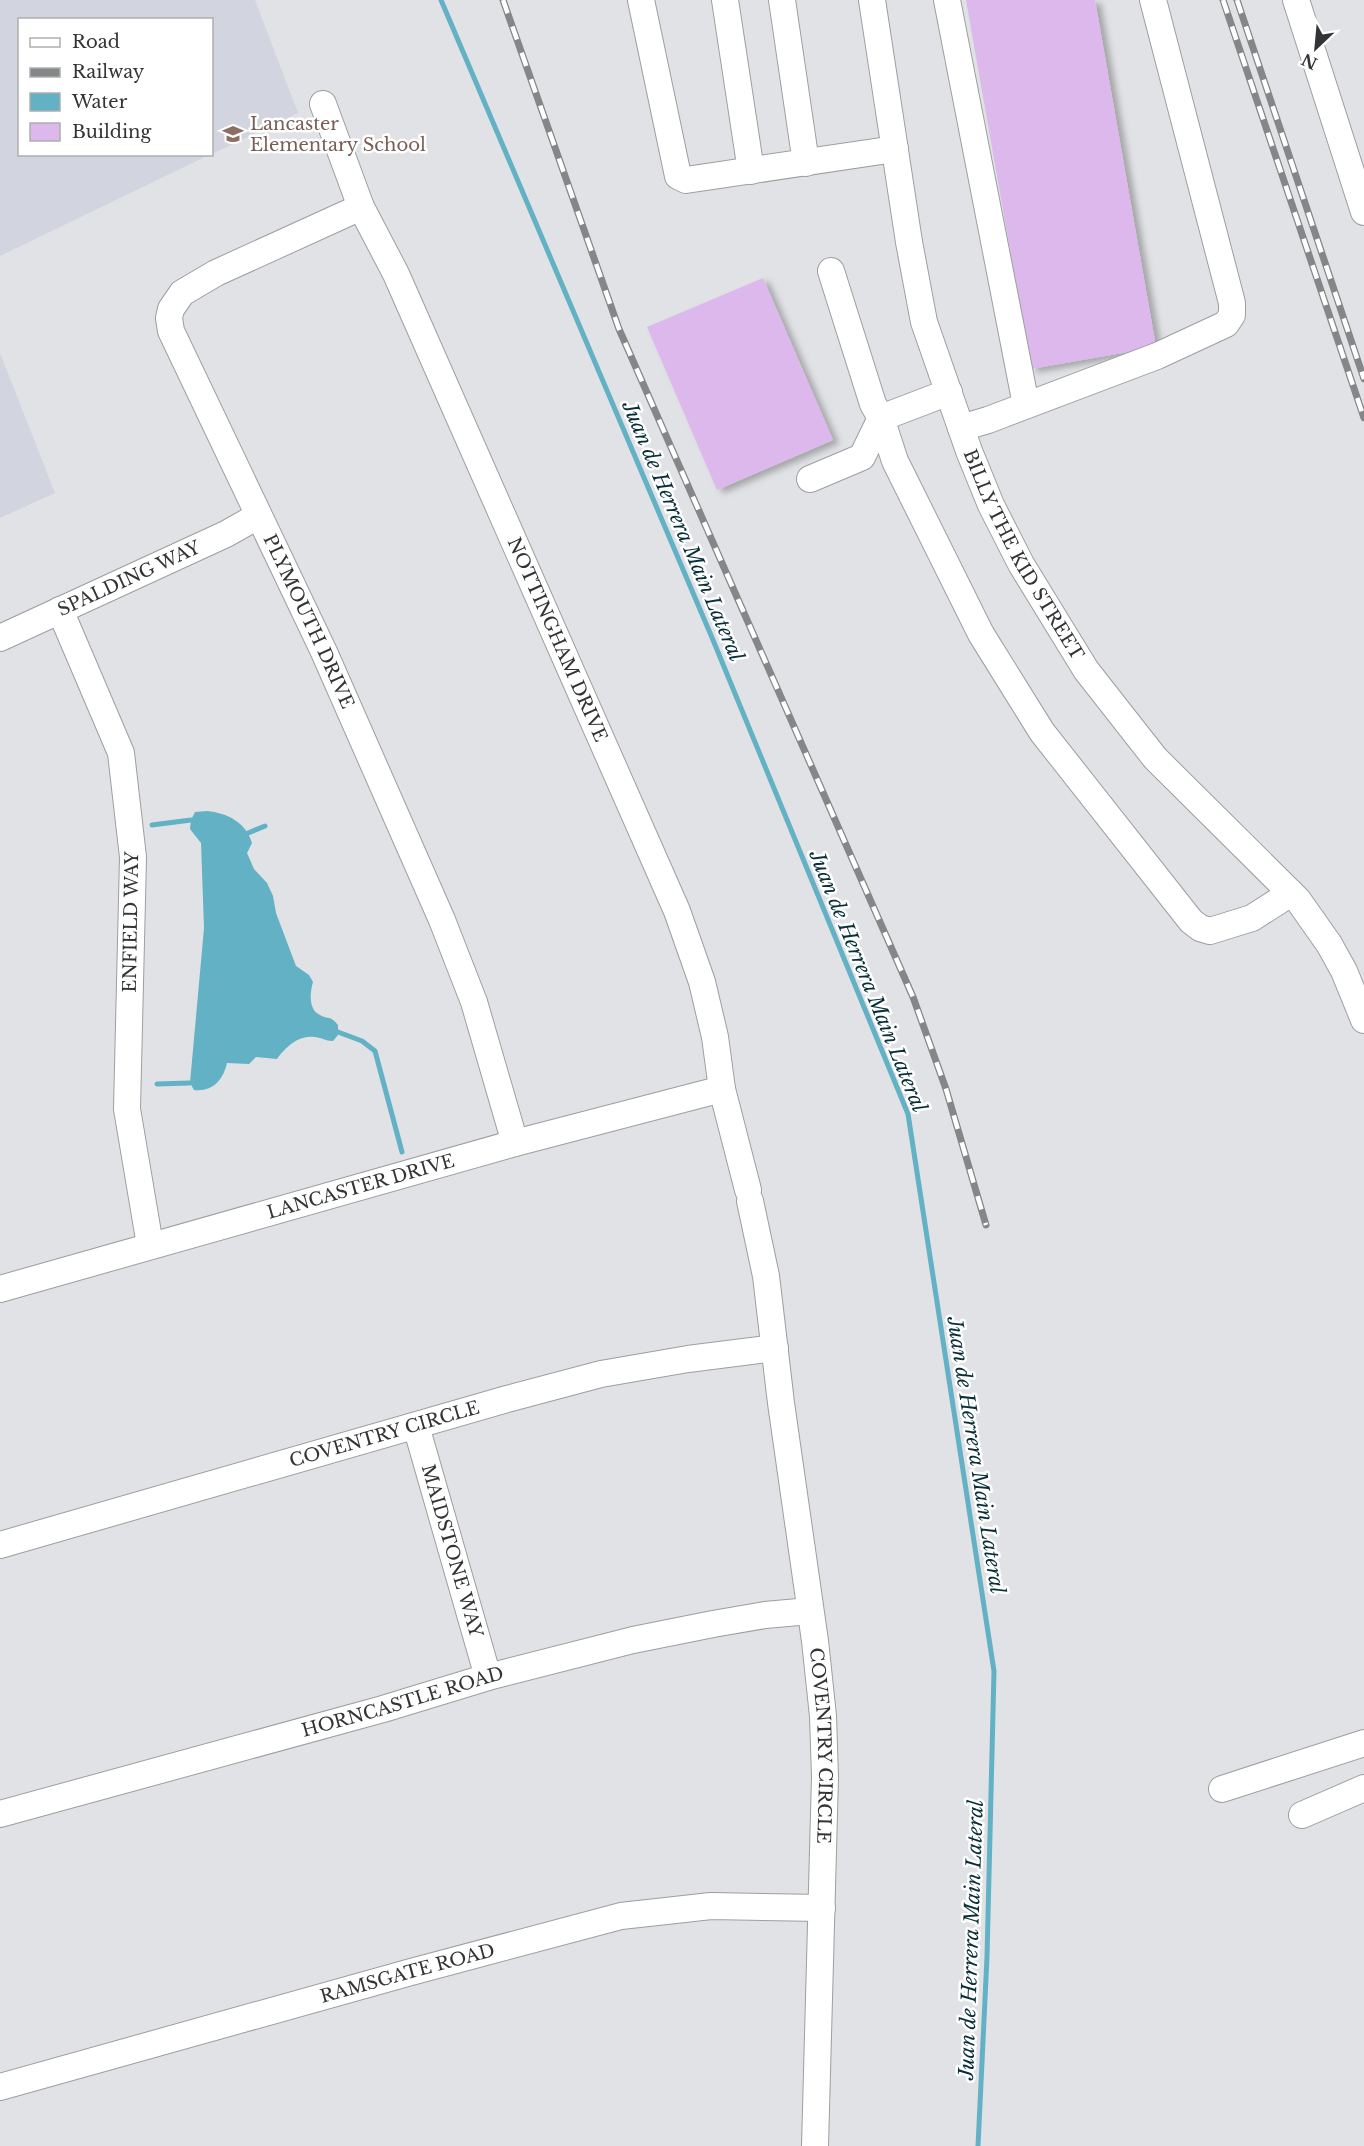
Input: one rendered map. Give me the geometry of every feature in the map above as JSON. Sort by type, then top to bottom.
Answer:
[{"type":"street","points":[[641,0],[678,176],[686,180],[895,149]]},
{"type":"street","points":[[725,0],[751,171]]},
{"type":"street","points":[[782,0],[806,163]]},
{"type":"street","name":"BILLY THE KID STREET","points":[[872,0],[909,242],[924,322],[961,428],[992,505],[1021,564],[1086,670],[1155,758],[1229,834],[1291,893],[1329,944],[1344,971],[1364,1020]]},
{"type":"street","points":[[947,0],[1026,405]]},
{"type":"street","points":[[961,428],[1157,356],[1226,324],[1232,315],[1232,303],[1152,0]]},
{"type":"street","points":[[1296,0],[1364,212]]},
{"type":"street","name":"NOTTINGHAM DRIVE","points":[[323,104],[361,207],[401,285],[677,911],[702,982],[715,1037],[722,1089],[766,1276]]},
{"type":"street","name":"PLYMOUTH DRIVE","points":[[361,207],[216,273],[182,293],[171,309],[169,318],[171,331],[324,652],[442,920],[474,1002],[515,1143]]},
{"type":"street","points":[[831,271],[873,404],[881,418],[895,461],[987,644],[1042,732],[1191,921],[1200,928],[1210,931],[1252,918],[1291,893]]},
{"type":"street","points":[[810,478],[862,457],[881,418],[949,392]]},
{"type":"street","name":"SPALDING WAY","points":[[0,638],[226,534],[258,516]]},
{"type":"street","name":"ENFIELD WAY","points":[[60,610],[121,753],[134,857],[128,1110],[150,1245]]},
{"type":"street","name":"LANCASTER DRIVE","points":[[0,1289],[515,1143],[722,1089]]},
{"type":"street","name":"COVENTRY CIRCLE","points":[[766,1276],[823,1716],[825,1777],[815,2146]]},
{"type":"street","name":"COVENTRY CIRCLE","points":[[0,1545],[601,1374],[688,1359],[775,1348]]},
{"type":"street","name":"MAIDSTONE WAY","points":[[416,1426],[488,1677]]},
{"type":"street","name":"HORNCASTLE ROAD","points":[[0,1814],[383,1709],[488,1677],[633,1640],[765,1615],[810,1611]]},
{"type":"street","points":[[1222,1789],[1364,1743]]},
{"type":"street","points":[[1302,1815],[1364,1788]]},
{"type":"street","name":"RAMSGATE ROAD","points":[[0,2087],[621,1916],[711,1906],[822,1908]]},
{"type":"shaded area","name":"Lancaster Elementary School","points":[[0,0],[255,0],[298,113],[213,154],[213,18],[18,18],[18,156],[207,156],[0,256]]},
{"type":"shaded area","points":[[0,353],[55,493],[0,518]]},
{"type":"water","points":[[207,811],[228,816],[245,829],[252,843],[247,853],[254,869],[267,883],[273,896],[276,913],[296,966],[309,975],[313,982],[311,996],[313,1009],[338,1025],[338,1035],[333,1041],[316,1037],[297,1040],[277,1059],[256,1057],[249,1064],[227,1063],[223,1075],[216,1084],[207,1089],[194,1090],[190,1083],[204,928],[201,843],[190,829],[195,812]]},
{"type":"building","points":[[966,0],[1095,0],[1156,347],[1031,369]]},
{"type":"building","points":[[763,278],[833,440],[717,490],[647,327]]},
{"type":"waterway","name":"Juan de Herrera Main Lateral","points":[[441,0],[713,640],[908,1114],[994,1671],[987,1957],[978,2146]]},
{"type":"waterway","points":[[152,825],[191,820]]},
{"type":"waterway","points":[[248,833],[265,826]]},
{"type":"waterway","points":[[338,1032],[362,1041],[375,1051],[402,1152]]},
{"type":"waterway","points":[[157,1084],[190,1083]]},
{"type":"railway","points":[[503,0],[619,329],[913,997],[946,1089],[986,1225]]},
{"type":"railway","points":[[1223,0],[1364,418]]},
{"type":"railway","points":[[1237,0],[1364,379]]},
{"type":"place","name":"Lancaster Elementary School","points":[[233,134]]}]
